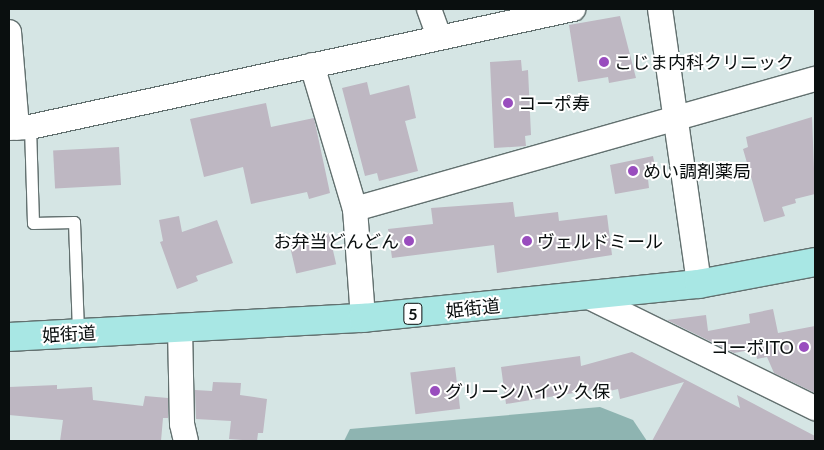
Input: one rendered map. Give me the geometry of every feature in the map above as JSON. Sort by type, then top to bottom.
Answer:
[{"type":"main road","name":"姫街道","points":[[9,337],[363,318],[589,297],[699,284],[815,262]]},
{"type":"street","points":[[430,9],[439,36]]},
{"type":"street","points":[[9,32],[19,128],[439,36],[573,9]]},
{"type":"street","points":[[660,9],[674,122],[699,284]]},
{"type":"street","points":[[312,65],[354,209],[363,318]]},
{"type":"street","points":[[354,209],[674,122],[815,79]]},
{"type":"street","points":[[589,297],[815,408]]},
{"type":"street","points":[[180,328],[182,424],[186,441]]},
{"type":"lane","points":[[19,128],[34,223],[74,222],[78,333]]},
{"type":"shaded area","points":[[600,407],[633,420],[647,441],[344,441],[350,429]]},
{"type":"building","name":"こじま内科クリニック","points":[[620,16],[636,78],[609,83],[608,77],[578,82],[569,25]]},
{"type":"building","name":"コーポ寿","points":[[521,60],[522,71],[528,70],[531,135],[525,136],[526,146],[494,148],[490,62]]},
{"type":"building","points":[[367,82],[370,95],[409,85],[416,118],[405,121],[418,171],[379,181],[377,173],[365,176],[342,88]]},
{"type":"building","points":[[266,103],[271,127],[314,118],[330,193],[309,199],[307,192],[251,204],[243,167],[204,177],[190,119]]},
{"type":"building","points":[[812,117],[815,194],[795,199],[796,203],[782,207],[785,216],[764,222],[743,149],[748,147],[746,137]]},
{"type":"building","points":[[119,147],[121,185],[55,188],[53,150]]},
{"type":"building","name":"めい調剤薬局","points":[[653,156],[657,177],[648,179],[649,188],[615,194],[610,165]]},
{"type":"building","points":[[513,202],[515,217],[558,212],[559,221],[607,215],[612,255],[497,273],[494,245],[392,258],[388,229],[433,224],[431,208]]},
{"type":"building","points":[[179,216],[182,232],[217,220],[233,263],[196,276],[198,281],[177,289],[160,242],[163,241],[159,220]]},
{"type":"building","points":[[329,233],[336,264],[296,273],[289,242]]},
{"type":"building","points":[[773,309],[778,333],[815,326],[815,393],[774,373],[767,357],[757,359],[755,349],[734,353],[667,320],[706,315],[708,331],[750,323],[749,314]]},
{"type":"building","points":[[632,352],[740,408],[737,395],[815,436],[815,441],[652,441],[684,382],[620,399],[618,389],[593,395],[592,390],[506,404],[501,367],[580,356],[581,366]]},
{"type":"building","name":"グリーンハイツ 久保","points":[[455,367],[460,409],[415,414],[410,372]]},
{"type":"building","points":[[213,382],[241,383],[240,395],[267,399],[263,433],[258,433],[257,441],[229,439],[231,421],[196,419],[195,390],[212,391]]},
{"type":"building","points":[[57,385],[57,389],[92,387],[93,400],[143,406],[145,396],[168,398],[168,418],[163,418],[161,441],[60,441],[63,420],[9,415],[9,387]]},
{"type":"place","name":"こじま内科クリニック","points":[[604,62]]},
{"type":"place","name":"コーポ寿","points":[[508,103]]},
{"type":"place","name":"めい調剤薬局","points":[[633,171]]},
{"type":"place","name":"お弁当どんどん","points":[[409,241]]},
{"type":"place","name":"ヴェルドミール","points":[[527,241]]},
{"type":"place","name":"コーポITO","points":[[804,347]]},
{"type":"place","name":"グリーンハイツ 久保","points":[[435,391]]}]
